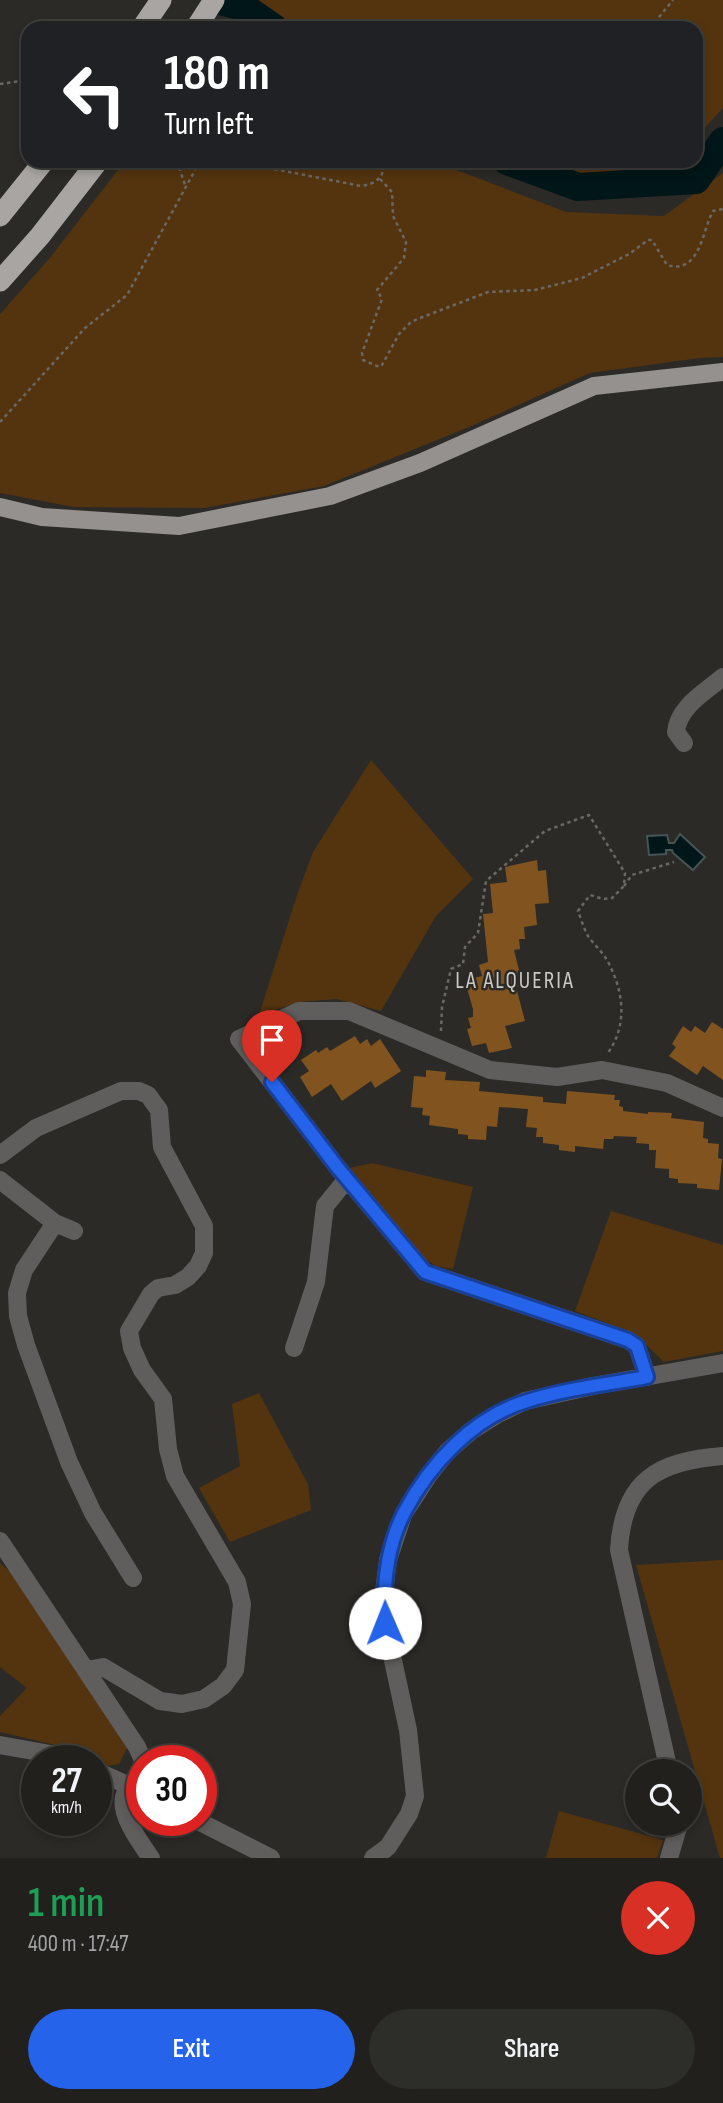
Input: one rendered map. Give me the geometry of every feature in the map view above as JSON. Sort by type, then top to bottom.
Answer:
[{"type":"highway","points":[[147,21],[161,0]]},
{"type":"highway","points":[[200,21],[214,0]]},
{"type":"highway","points":[[4,212],[39,168]]},
{"type":"highway","points":[[0,281],[40,236],[93,168]]},
{"type":"main road","points":[[0,507],[42,517],[179,526],[330,496],[420,463],[594,386],[723,372]]},
{"type":"street","points":[[684,743],[676,732],[677,718],[723,677]]},
{"type":"street","points":[[647,1377],[637,1346],[628,1340],[425,1272],[347,1179],[239,1039],[299,1011],[349,1011],[490,1070],[556,1077],[602,1070],[667,1083],[723,1108]]},
{"type":"street","points":[[0,1155],[36,1128],[121,1091],[139,1091],[148,1095],[159,1110],[162,1147],[204,1226],[204,1252],[198,1266],[188,1277],[151,1294],[129,1331],[132,1348],[142,1370],[163,1399],[168,1449],[175,1476],[237,1582],[242,1604],[235,1670],[223,1686],[204,1699],[182,1704],[160,1701],[139,1691],[103,1667],[87,1670]]},
{"type":"street","points":[[294,1348],[316,1282],[325,1206],[347,1179]]},
{"type":"street","points":[[0,1180],[55,1223],[74,1231]]},
{"type":"street","points":[[55,1223],[24,1270],[17,1293],[19,1316],[38,1382],[69,1462],[93,1513],[134,1578]]},
{"type":"street","points":[[373,1858],[387,1847],[409,1814],[415,1796],[408,1730],[395,1677],[384,1612],[384,1592],[388,1560],[403,1515],[428,1476],[447,1452],[471,1431],[525,1401],[723,1363]]},
{"type":"street","points":[[666,1759],[619,1550],[621,1524],[630,1500],[646,1479],[668,1465],[693,1458],[723,1456]]},
{"type":"street","points":[[0,1541],[136,1745]]},
{"type":"street","points":[[0,1745],[21,1749]]},
{"type":"street","points":[[126,1792],[122,1808],[126,1815]]},
{"type":"street","points":[[217,1831],[271,1858]]},
{"type":"street","points":[[138,1836],[151,1858]]},
{"type":"street","points":[[669,1858],[675,1836]]},
{"type":"path","points":[[656,21],[673,0]]},
{"type":"path","points":[[0,84],[21,81]]},
{"type":"path","points":[[179,168],[186,188]]},
{"type":"path","points":[[0,422],[85,328],[127,295],[196,168]]},
{"type":"path","points":[[269,168],[362,186],[371,185],[380,179],[384,168]]},
{"type":"path","points":[[380,179],[392,192],[393,216],[406,242],[404,258],[377,290],[382,299],[362,353],[363,360],[379,367],[399,334],[411,322],[488,292],[535,289],[582,278],[629,254],[648,240],[652,240],[656,245],[667,265],[675,268],[685,265],[699,251],[713,211],[723,209]]},
{"type":"path","points":[[439,1041],[442,1007],[451,969],[463,964],[466,947],[478,933],[486,881],[545,831],[589,815],[625,873],[624,886]]},
{"type":"path","points":[[602,1070],[602,1060],[615,1042],[623,1017],[618,987],[607,960],[587,935],[579,911],[590,895],[603,899],[612,898],[632,875],[674,862]]},
{"type":"shaded area","points":[[249,0],[723,0],[723,108],[703,130],[703,21],[279,21]]},
{"type":"shaded area","points":[[120,168],[451,168],[566,212],[664,216],[723,173],[723,357],[590,373],[469,427],[324,486],[204,508],[74,507],[0,493],[0,314],[49,259]]},
{"type":"shaded area","points":[[554,168],[646,168],[644,169],[570,174]]},
{"type":"shaded area","points":[[371,760],[473,879],[436,916],[381,1011],[337,999],[299,1002],[259,1015],[313,852]]},
{"type":"shaded area","points":[[680,834],[705,857],[693,870],[672,850],[666,850],[666,854],[649,855],[647,836],[667,835],[669,843],[674,843]]},
{"type":"shaded area","points":[[372,1163],[473,1187],[453,1269],[436,1266],[425,1259],[350,1168]]},
{"type":"shaded area","points":[[611,1211],[723,1245],[723,1351],[664,1362],[634,1333],[575,1311]]},
{"type":"shaded area","points":[[259,1393],[308,1484],[311,1510],[230,1542],[199,1488],[240,1466],[232,1404]]},
{"type":"shaded area","points":[[723,1560],[723,1858],[720,1858],[702,1795],[702,1759],[692,1759],[636,1565]]},
{"type":"shaded area","points":[[0,1563],[17,1578],[126,1746],[119,1764],[112,1765],[112,1745],[55,1745],[0,1732],[0,1716],[27,1688],[0,1667]]},
{"type":"shaded area","points":[[559,1811],[625,1829],[625,1836],[649,1836],[663,1840],[657,1858],[546,1858]]},
{"type":"building","points":[[537,860],[538,871],[546,870],[549,903],[535,904],[537,925],[524,927],[525,939],[519,939],[520,949],[514,950],[523,986],[516,987],[525,1021],[505,1026],[512,1048],[489,1053],[486,1043],[472,1046],[467,1029],[471,1028],[468,1018],[473,1017],[473,1009],[467,988],[476,985],[474,978],[482,976],[479,965],[488,962],[483,914],[493,913],[490,884],[507,882],[505,867]]},
{"type":"building","points":[[712,1022],[723,1029],[723,1080],[703,1066],[697,1075],[669,1056],[676,1047],[672,1044],[683,1026],[691,1032],[695,1026],[705,1033]]},
{"type":"building","points":[[355,1036],[360,1044],[367,1039],[371,1046],[380,1039],[401,1071],[375,1088],[371,1081],[342,1101],[331,1084],[312,1097],[300,1077],[309,1071],[301,1060],[316,1050],[318,1053],[327,1047],[330,1051]]},
{"type":"building","points":[[426,1070],[446,1072],[445,1080],[480,1082],[479,1091],[543,1097],[543,1102],[566,1104],[567,1091],[615,1095],[614,1100],[620,1100],[619,1106],[623,1107],[623,1111],[672,1113],[671,1118],[704,1122],[703,1138],[708,1139],[708,1143],[719,1144],[718,1158],[722,1159],[719,1190],[697,1188],[697,1184],[678,1183],[678,1179],[669,1178],[669,1169],[655,1168],[656,1150],[649,1150],[649,1144],[636,1143],[637,1137],[614,1136],[613,1139],[604,1139],[603,1149],[575,1146],[575,1152],[559,1150],[559,1145],[543,1143],[543,1137],[536,1137],[537,1128],[526,1127],[528,1109],[499,1107],[497,1127],[487,1126],[486,1140],[468,1139],[468,1135],[458,1134],[458,1129],[429,1125],[430,1116],[422,1115],[423,1108],[411,1107],[414,1076],[426,1077]]},
{"type":"waterway","points":[[215,0],[244,7],[264,21]]},
{"type":"waterway","points":[[526,168],[578,187],[696,180],[723,141]]},
{"type":"district","name":"LA ALQUERIA","points":[[515,981]]},
{"type":"route","points":[[272,1082],[338,1168],[425,1272],[628,1340],[637,1346],[647,1377],[525,1401],[471,1431],[447,1452],[403,1515],[388,1560],[384,1592],[385,1623]]}]
